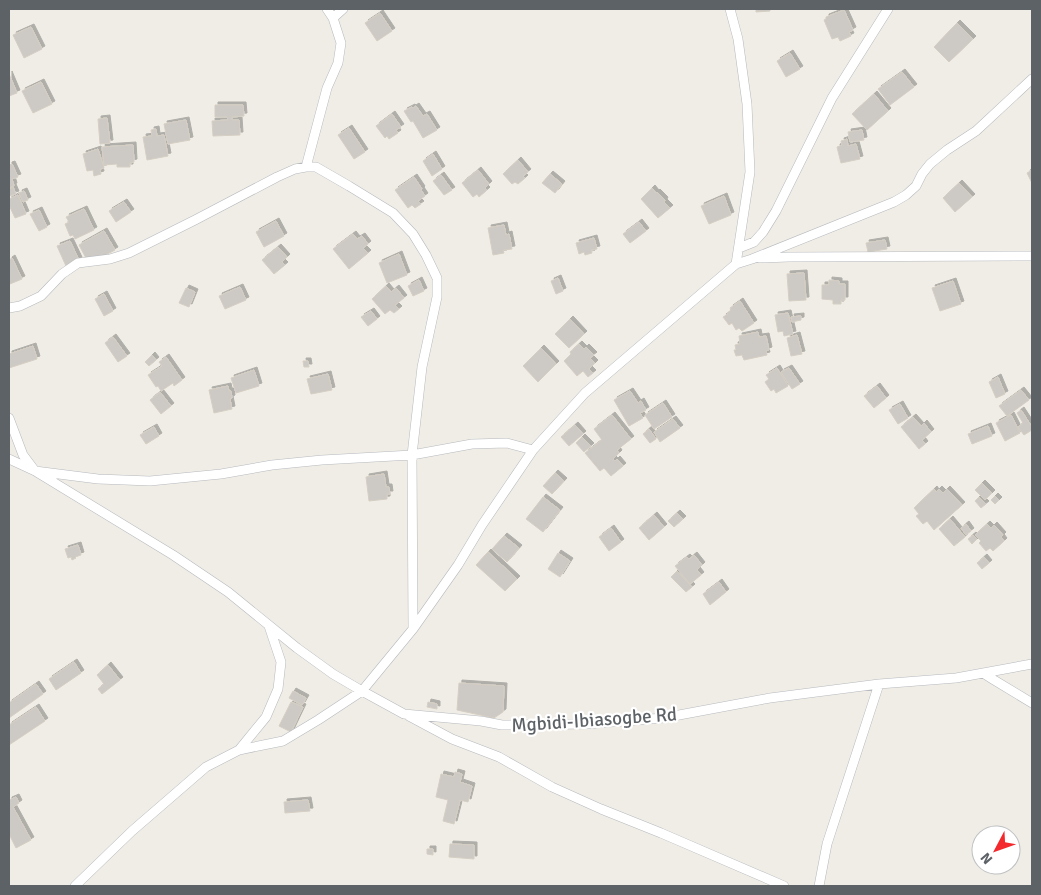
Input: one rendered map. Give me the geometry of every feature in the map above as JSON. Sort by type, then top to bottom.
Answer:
[{"type":"street","points":[[306,167],[327,88],[338,63],[341,43],[333,18],[327,9]]},
{"type":"street","points":[[333,18],[343,9]]},
{"type":"street","points":[[730,9],[738,39],[747,104],[750,172],[736,264]]},
{"type":"street","points":[[739,248],[754,242],[763,232],[776,211],[832,98],[888,9]]},
{"type":"street","points":[[75,886],[132,831],[206,767],[239,750],[283,741],[362,691],[413,629],[458,565],[482,525],[533,450],[585,393],[736,264],[894,202],[906,195],[916,186],[930,164],[976,131],[1032,79]]},
{"type":"street","points":[[9,308],[20,306],[41,296],[62,274],[78,263],[110,259],[129,253],[295,169],[316,167],[393,213],[413,234],[437,278],[437,297],[422,367],[412,455],[413,629]]},
{"type":"street","points":[[752,259],[788,257],[1032,256]]},
{"type":"street","points":[[9,418],[23,455],[35,471]]},
{"type":"street","points":[[9,459],[35,471],[98,479],[150,481],[221,474],[272,465],[322,460],[412,455],[472,444],[506,443],[533,450]]},
{"type":"street","name":"Mgbidi-Ibiasogbe Rd","points":[[35,471],[172,555],[228,592],[297,648],[333,674],[404,714],[481,721],[502,725],[587,724],[663,718],[770,698],[879,684],[956,678],[1032,664]]},
{"type":"street","points":[[239,750],[266,716],[278,689],[280,662],[269,626]]},
{"type":"street","points":[[984,673],[1032,703]]},
{"type":"street","points":[[819,886],[827,844],[879,684]]},
{"type":"street","points":[[404,714],[452,739],[499,757],[552,786],[601,809],[784,886]]},
{"type":"building","points":[[756,9],[770,9],[770,11],[756,12]]},
{"type":"building","points":[[844,10],[853,30],[849,32],[851,36],[840,41],[838,37],[832,39],[824,20],[826,17]]},
{"type":"building","points":[[380,13],[392,31],[377,41],[365,23]]},
{"type":"building","points":[[957,23],[973,39],[949,62],[934,47]]},
{"type":"building","points":[[31,27],[42,49],[24,58],[13,35]]},
{"type":"building","points":[[790,53],[800,69],[786,77],[777,61]]},
{"type":"building","points":[[902,72],[914,87],[890,105],[878,89]]},
{"type":"building","points":[[9,74],[17,93],[9,96]]},
{"type":"building","points":[[41,82],[52,104],[33,113],[22,91]]},
{"type":"building","points":[[874,94],[888,111],[867,130],[852,114]]},
{"type":"building","points":[[215,105],[243,105],[244,116],[232,117],[232,120],[239,120],[240,135],[213,136],[212,121],[228,120],[227,117],[215,117]]},
{"type":"building","points":[[416,106],[423,116],[427,114],[437,130],[423,138],[413,121],[411,122],[404,111]]},
{"type":"building","points":[[392,114],[401,127],[396,130],[398,133],[389,139],[387,136],[385,138],[376,126]]},
{"type":"building","points":[[107,118],[110,143],[100,144],[98,119]]},
{"type":"building","points":[[186,120],[190,140],[168,144],[164,124]]},
{"type":"building","points":[[349,128],[365,152],[354,159],[338,135]]},
{"type":"building","points":[[156,129],[157,136],[164,135],[168,156],[147,160],[143,137],[152,136],[151,130]]},
{"type":"building","points":[[862,130],[864,140],[850,142],[848,132]]},
{"type":"building","points":[[847,139],[848,146],[856,144],[860,159],[841,163],[837,147],[842,145],[841,141]]},
{"type":"building","points":[[133,145],[134,162],[130,163],[130,167],[117,167],[117,164],[104,165],[102,147]]},
{"type":"building","points":[[98,149],[104,168],[100,169],[101,174],[94,176],[93,170],[87,171],[83,154]]},
{"type":"building","points":[[433,154],[442,169],[432,176],[423,161]]},
{"type":"building","points":[[518,160],[528,172],[523,176],[525,178],[518,184],[515,182],[512,184],[503,174]]},
{"type":"building","points":[[12,164],[18,177],[12,179],[14,186],[9,188],[9,165]]},
{"type":"building","points":[[478,170],[489,184],[485,188],[487,190],[479,197],[477,194],[473,197],[462,183]]},
{"type":"building","points":[[1032,170],[1032,183],[1027,173]]},
{"type":"building","points":[[550,174],[562,184],[555,193],[542,183]]},
{"type":"building","points":[[441,175],[452,190],[444,195],[433,181]]},
{"type":"building","points":[[414,177],[425,196],[418,201],[421,204],[415,208],[412,205],[408,208],[395,190]]},
{"type":"building","points":[[959,183],[972,197],[955,212],[943,198]]},
{"type":"building","points":[[13,187],[16,194],[9,196],[9,189]]},
{"type":"building","points":[[652,188],[665,200],[664,202],[670,208],[658,218],[641,199]]},
{"type":"building","points":[[24,191],[28,200],[23,202],[19,193]]},
{"type":"building","points":[[18,195],[26,214],[15,218],[9,205],[9,199]]},
{"type":"building","points":[[724,196],[731,215],[709,224],[701,206]]},
{"type":"building","points":[[124,202],[131,212],[116,222],[109,211]]},
{"type":"building","points":[[84,209],[94,230],[75,239],[73,235],[70,236],[65,224],[69,222],[66,217]]},
{"type":"building","points":[[39,210],[47,227],[39,231],[30,214]]},
{"type":"building","points":[[276,221],[284,236],[264,247],[256,232]]},
{"type":"building","points":[[639,222],[646,231],[630,243],[623,234]]},
{"type":"building","points":[[504,225],[506,235],[509,234],[512,249],[503,250],[504,253],[493,255],[488,228]]},
{"type":"building","points":[[104,231],[115,250],[100,258],[87,260],[79,245]]},
{"type":"building","points":[[353,234],[357,239],[362,236],[368,244],[363,248],[368,253],[349,269],[333,249]]},
{"type":"building","points":[[594,238],[597,249],[591,250],[592,253],[585,255],[584,252],[579,254],[576,243]]},
{"type":"building","points":[[885,240],[887,249],[868,252],[866,243]]},
{"type":"building","points":[[70,241],[79,260],[66,266],[57,246]]},
{"type":"building","points":[[278,247],[287,257],[282,262],[285,265],[274,274],[262,260]]},
{"type":"building","points":[[399,254],[407,275],[387,283],[379,263]]},
{"type":"building","points":[[12,258],[22,279],[10,284],[9,260]]},
{"type":"building","points":[[804,273],[806,300],[789,301],[787,274]]},
{"type":"building","points":[[558,278],[563,291],[556,294],[551,281]]},
{"type":"building","points":[[419,280],[424,291],[413,296],[408,286]]},
{"type":"building","points":[[829,280],[845,284],[845,300],[841,300],[841,304],[833,304],[833,300],[822,299],[822,285],[829,285]]},
{"type":"building","points":[[953,281],[961,304],[940,311],[932,288]]},
{"type":"building","points":[[386,286],[391,292],[396,288],[404,298],[395,305],[399,309],[394,313],[390,310],[385,314],[372,299]]},
{"type":"building","points":[[240,287],[246,300],[225,309],[219,296]]},
{"type":"building","points":[[186,288],[195,292],[189,307],[179,303]]},
{"type":"building","points":[[104,294],[113,311],[104,316],[95,299]]},
{"type":"building","points":[[740,301],[754,323],[742,331],[739,328],[736,330],[732,323],[729,325],[723,317],[728,314],[731,310],[730,308]]},
{"type":"building","points":[[371,311],[377,319],[368,326],[361,317]]},
{"type":"building","points":[[788,313],[793,334],[784,336],[783,331],[778,332],[775,315]]},
{"type":"building","points":[[801,316],[801,320],[792,322],[791,317]]},
{"type":"building","points":[[570,319],[584,334],[569,348],[555,334]]},
{"type":"building","points":[[758,332],[759,337],[766,336],[769,350],[766,351],[767,355],[744,360],[742,355],[736,356],[734,350],[736,350],[735,345],[740,344],[739,336]]},
{"type":"building","points":[[797,335],[802,354],[791,356],[787,338]]},
{"type":"building","points":[[113,337],[127,356],[118,362],[105,343]]},
{"type":"building","points":[[579,344],[584,349],[586,347],[594,355],[590,358],[595,363],[589,369],[593,373],[588,377],[583,371],[577,376],[564,361]]},
{"type":"building","points":[[33,346],[37,359],[9,368],[9,354]]},
{"type":"building","points":[[541,348],[556,364],[538,382],[523,366]]},
{"type":"building","points":[[152,355],[156,360],[149,366],[145,362]]},
{"type":"building","points":[[166,357],[182,380],[174,386],[173,383],[161,391],[148,375],[162,366],[159,362]]},
{"type":"building","points":[[303,361],[308,361],[309,367],[304,367]]},
{"type":"building","points":[[777,368],[788,386],[776,393],[774,389],[771,391],[765,382],[769,379],[766,375]]},
{"type":"building","points":[[789,368],[800,384],[792,389],[781,372]]},
{"type":"building","points":[[254,370],[259,386],[236,393],[231,378]]},
{"type":"building","points":[[328,374],[332,390],[311,394],[307,379]]},
{"type":"building","points":[[998,377],[1005,394],[996,398],[989,382]]},
{"type":"building","points":[[228,386],[229,391],[231,391],[232,409],[214,413],[209,390]]},
{"type":"building","points":[[877,386],[886,398],[874,408],[864,396]]},
{"type":"building","points":[[1021,390],[1029,400],[1007,416],[999,406]]},
{"type":"building","points":[[630,391],[638,403],[641,401],[646,410],[640,413],[643,418],[629,426],[614,400]]},
{"type":"building","points":[[160,392],[171,406],[161,414],[150,400]]},
{"type":"building","points":[[663,403],[672,417],[654,429],[645,415]]},
{"type":"building","points":[[900,404],[908,418],[898,424],[889,410]]},
{"type":"building","points":[[1021,410],[1032,427],[1032,430],[1024,435],[1018,427],[1023,423],[1017,413]]},
{"type":"building","points":[[612,415],[631,439],[617,450],[619,453],[613,459],[615,461],[617,459],[623,466],[611,476],[604,468],[600,471],[585,453],[602,440],[594,429]]},
{"type":"building","points":[[1011,415],[1020,433],[1005,441],[996,423]]},
{"type":"building","points":[[913,417],[921,426],[924,423],[931,432],[922,440],[925,444],[919,449],[901,427]]},
{"type":"building","points":[[673,419],[680,428],[660,442],[654,432]]},
{"type":"building","points":[[575,425],[583,434],[569,446],[561,437]]},
{"type":"building","points":[[988,426],[992,436],[972,444],[968,434]]},
{"type":"building","points":[[154,427],[159,436],[146,444],[140,435]]},
{"type":"building","points":[[649,429],[656,439],[650,443],[643,434]]},
{"type":"building","points":[[582,437],[591,446],[584,452],[576,443]]},
{"type":"building","points":[[555,473],[564,481],[552,494],[543,486]]},
{"type":"building","points":[[384,474],[386,487],[389,487],[390,494],[387,494],[387,499],[369,501],[366,477]]},
{"type":"building","points":[[982,483],[992,493],[985,500],[975,490]]},
{"type":"building","points":[[934,489],[936,492],[939,489],[943,493],[947,489],[962,505],[934,530],[927,521],[923,524],[916,516],[919,514],[914,508]]},
{"type":"building","points":[[995,496],[999,500],[995,504],[991,500]]},
{"type":"building","points":[[543,497],[560,510],[543,532],[526,519]]},
{"type":"building","points":[[979,497],[986,504],[981,508],[975,501]]},
{"type":"building","points":[[677,513],[683,519],[674,527],[668,521]]},
{"type":"building","points":[[654,515],[664,527],[649,540],[639,528]]},
{"type":"building","points":[[950,519],[965,537],[954,546],[939,529]]},
{"type":"building","points":[[966,524],[971,531],[966,535],[961,528]]},
{"type":"building","points":[[987,524],[991,528],[994,525],[1003,535],[1001,537],[1004,541],[993,551],[990,548],[986,551],[979,543],[981,541],[975,535]]},
{"type":"building","points":[[611,528],[621,542],[609,551],[599,537]]},
{"type":"building","points":[[973,535],[977,539],[972,544],[968,539]]},
{"type":"building","points":[[504,536],[519,548],[507,562],[492,549]]},
{"type":"building","points":[[78,545],[81,555],[72,560],[71,557],[68,558],[65,549]]},
{"type":"building","points":[[488,552],[517,579],[505,591],[476,565]]},
{"type":"building","points":[[558,553],[570,561],[560,577],[548,569]]},
{"type":"building","points":[[694,555],[702,565],[697,570],[701,575],[690,584],[675,566],[687,557],[689,559]]},
{"type":"building","points":[[984,557],[989,563],[982,569],[977,563]]},
{"type":"building","points":[[677,571],[692,587],[686,592],[671,577]]},
{"type":"building","points":[[719,582],[726,592],[710,605],[703,594]]},
{"type":"building","points":[[74,662],[81,673],[56,690],[49,679]]},
{"type":"building","points":[[108,665],[120,680],[102,694],[98,689],[104,684],[97,675]]},
{"type":"building","points":[[459,683],[504,686],[503,712],[494,718],[457,710]]},
{"type":"building","points":[[36,684],[43,694],[9,718],[9,703]]},
{"type":"building","points":[[293,691],[306,698],[302,705],[289,698]]},
{"type":"building","points":[[291,702],[303,707],[291,732],[279,726]]},
{"type":"building","points":[[428,702],[437,704],[437,709],[427,707]]},
{"type":"building","points":[[36,707],[45,721],[9,745],[9,725]]},
{"type":"building","points":[[455,772],[462,774],[460,782],[472,786],[468,802],[460,800],[454,824],[443,821],[448,800],[436,797],[441,774],[454,777]]},
{"type":"building","points":[[16,797],[19,803],[13,807],[31,840],[16,848],[9,834],[9,800]]},
{"type":"building","points":[[308,800],[310,811],[285,813],[284,802]]},
{"type":"building","points":[[450,844],[474,845],[474,859],[449,857]]},
{"type":"building","points":[[427,849],[433,849],[433,855],[427,854]]}]
